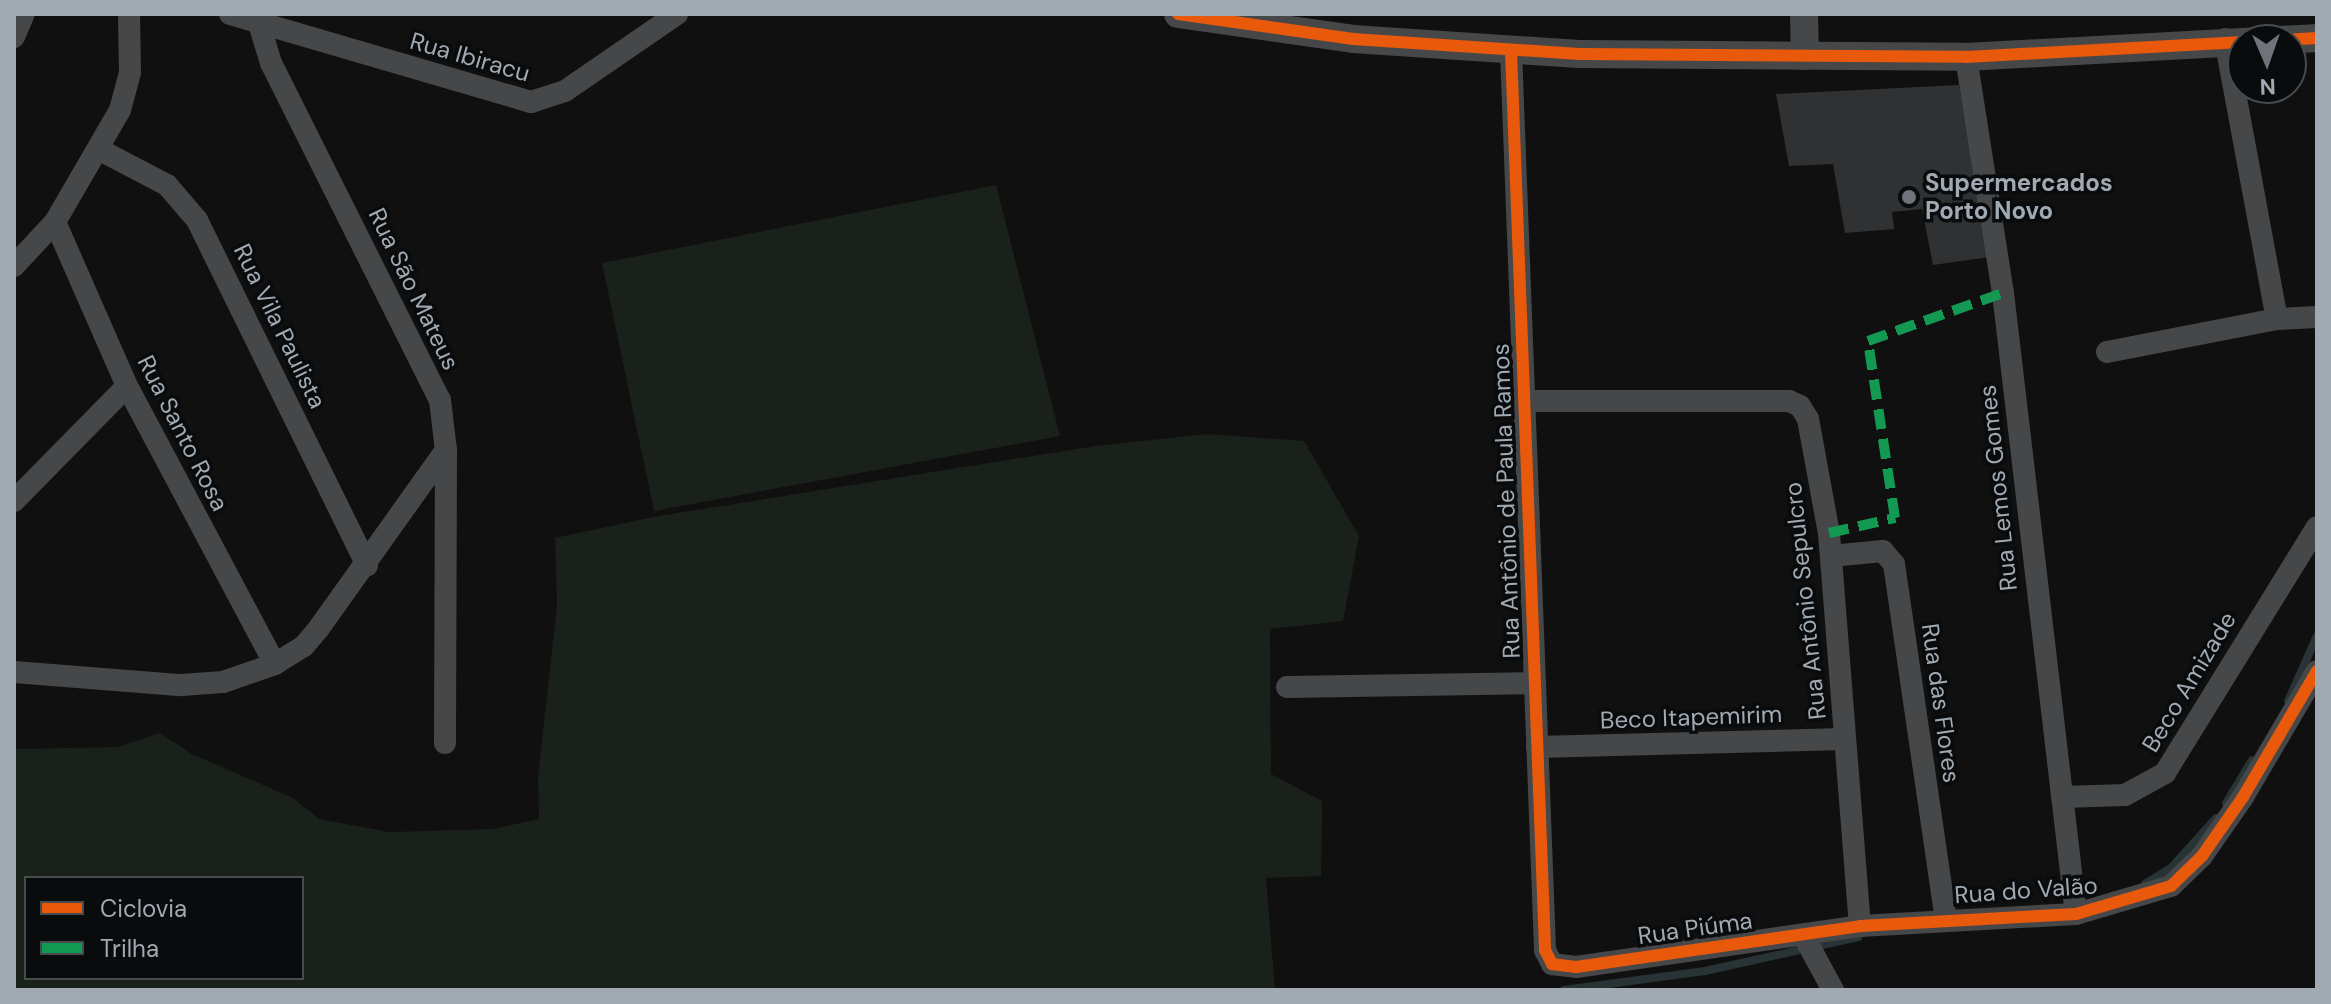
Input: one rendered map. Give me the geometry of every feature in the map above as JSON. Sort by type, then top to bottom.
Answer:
[{"type":"street","points":[[14,37],[24,14]]},
{"type":"street","points":[[14,266],[55,222],[100,150],[120,110],[130,72],[129,14]]},
{"type":"street","name":"Rua Ibiracu","points":[[230,14],[531,102],[565,91],[677,14]]},
{"type":"street","points":[[1178,14],[1353,39],[1511,51],[1966,57],[2225,39],[2317,38]]},
{"type":"street","points":[[1804,14],[1805,56]]},
{"type":"street","name":"Rua São Mateus","points":[[258,20],[271,63],[422,358],[440,400],[446,450],[445,743]]},
{"type":"street","points":[[2225,39],[2277,319]]},
{"type":"street","name":"Rua Antônio de Paula Ramos","points":[[1511,51],[1545,950]]},
{"type":"street","name":"Rua Lemos Gomes","points":[[1966,57],[2003,293],[2076,914]]},
{"type":"street","name":"Rua Vila Paulista","points":[[100,150],[167,185],[197,220],[367,565]]},
{"type":"street","name":"Rua Santo Rosa","points":[[55,222],[127,386],[275,664]]},
{"type":"street","points":[[2107,352],[2277,319],[2317,317]]},
{"type":"street","points":[[14,501],[127,386]]},
{"type":"street","name":"Rua Antônio Sepulcro","points":[[1524,401],[1789,401],[1800,406],[1808,419],[1831,556],[1860,926]]},
{"type":"street","points":[[14,672],[181,685],[223,682],[275,664],[304,646],[367,565],[446,450]]},
{"type":"street","name":"Beco Amizade","points":[[2062,797],[2125,795],[2165,773],[2317,527]]},
{"type":"street","name":"Rua das Flores","points":[[1831,556],[1883,551],[1894,564],[1946,919]]},
{"type":"street","name":"Rua do Valão","points":[[1860,926],[2076,914],[2171,886],[2202,856],[2317,671]]},
{"type":"street","points":[[1287,687],[1535,683]]},
{"type":"street","name":"Beco Itapemirim","points":[[1537,747],[1845,739]]},
{"type":"street","name":"Rua Piúma","points":[[1545,950],[1552,964],[1576,967],[1860,926]]},
{"type":"street","points":[[1803,935],[1833,990]]},
{"type":"shaded area","points":[[996,185],[1060,436],[654,511],[602,263]]},
{"type":"shaded area","points":[[1207,434],[1304,441],[1359,536],[1343,621],[1270,629],[1271,774],[1322,801],[1321,876],[1266,878],[1275,990],[14,990],[14,749],[118,747],[160,733],[192,754],[293,798],[319,819],[389,832],[493,829],[539,819],[538,776],[557,605],[555,538],[653,517],[1095,446]]},
{"type":"building","points":[[1959,85],[1990,257],[1933,265],[1922,209],[1892,212],[1894,229],[1845,233],[1833,164],[1789,166],[1776,94]]},
{"type":"waterway","points":[[2288,701],[2317,636]]},
{"type":"waterway","points":[[2226,803],[2252,760]]},
{"type":"waterway","points":[[2145,884],[2172,867],[2216,818]]},
{"type":"waterway","points":[[1564,990],[1705,971],[1858,937]]},
{"type":"marked path","points":[[1829,533],[1895,518],[1868,341],[2003,293]]},
{"type":"cycle path","points":[[1178,14],[1353,39],[1580,54],[1966,57],[2317,38]]},
{"type":"cycle path","points":[[1511,51],[1545,950],[1552,964],[1576,967],[1860,926],[2076,914],[2171,886],[2202,856],[2243,797],[2317,671]]},
{"type":"place","name":"Supermercados Porto Novo","points":[[1909,197]]}]
